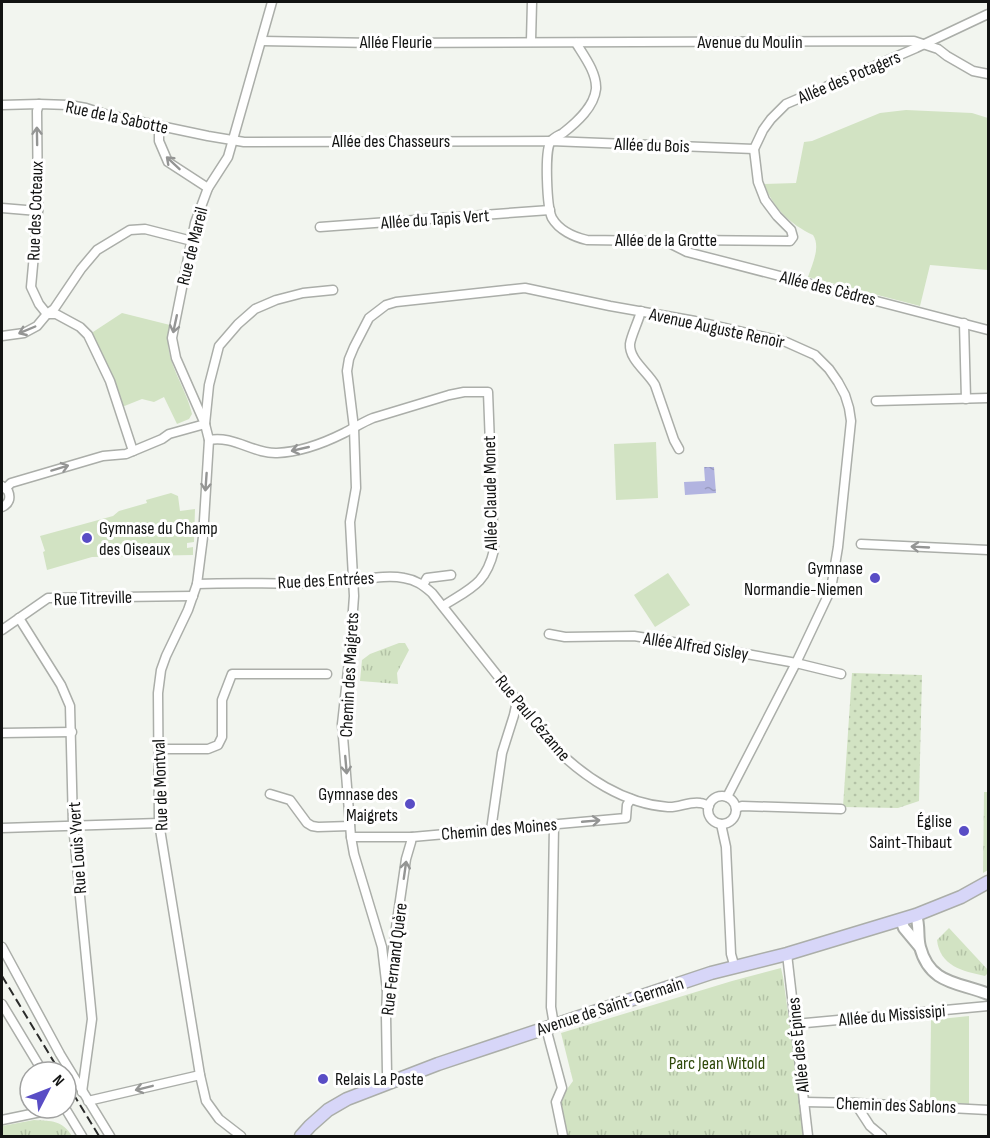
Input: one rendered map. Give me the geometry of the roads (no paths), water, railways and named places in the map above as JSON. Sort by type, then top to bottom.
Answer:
[{"type":"main road","name":"Avenue de Saint-Germain","points":[[301,1137],[328,1110],[347,1099],[390,1082],[672,986],[902,920],[961,897],[988,882]]},
{"type":"street","name":"Rue de Mareil","points":[[205,424],[176,358],[172,338],[195,223],[208,188],[228,157],[272,2]]},
{"type":"street","points":[[531,41],[532,2]]},
{"type":"street","name":"Allée des Potagers","points":[[754,149],[771,118],[786,104],[988,14]]},
{"type":"street","name":"Allée Fleurie","points":[[262,40],[375,43],[531,41],[576,43]]},
{"type":"street","name":"Avenue du Moulin","points":[[576,43],[914,41],[924,44]]},
{"type":"street","points":[[550,210],[547,154],[550,141],[576,122],[586,111],[596,91],[592,71],[576,43]]},
{"type":"street","points":[[924,44],[938,49],[973,72],[988,75]]},
{"type":"street","name":"Rue des Coteaux","points":[[39,104],[37,111],[38,211],[31,287],[47,314]]},
{"type":"street","name":"Rue de la Sabotte","points":[[2,105],[69,105],[232,140]]},
{"type":"street","points":[[159,125],[159,141],[168,162],[208,188]]},
{"type":"street","name":"Allée des Chasseurs","points":[[232,140],[244,142],[550,141]]},
{"type":"street","name":"Allée du Bois","points":[[550,141],[754,149]]},
{"type":"street","name":"Allée de la Grotte","points":[[550,210],[553,219],[560,227],[578,238],[587,240],[668,243],[686,240],[790,241],[793,237],[791,230],[765,200],[758,182],[754,149]]},
{"type":"street","points":[[2,208],[38,211]]},
{"type":"street","name":"Allée du Tapis Vert","points":[[320,227],[550,210]]},
{"type":"street","points":[[2,336],[24,333],[37,326],[54,309],[81,268],[97,250],[130,230],[145,228],[192,241]]},
{"type":"street","name":"Allée des Cèdres","points":[[668,243],[687,252],[988,330]]},
{"type":"street","name":"Avenue Auguste Renoir","points":[[354,428],[347,371],[349,359],[369,318],[386,305],[396,302],[525,288],[695,321],[795,345],[815,355],[838,382],[845,395],[851,421],[833,580],[821,613],[727,797]]},
{"type":"street","points":[[2,507],[10,498],[10,494],[4,487],[11,483],[103,456],[126,454],[162,440],[169,434],[205,424],[209,386],[219,346],[238,324],[255,309],[276,300],[303,293],[333,290]]},
{"type":"street","points":[[641,311],[631,340],[631,352],[652,378],[679,449]]},
{"type":"street","points":[[47,314],[56,314],[64,318],[80,327],[88,335],[110,381],[133,451]]},
{"type":"street","points":[[964,323],[966,399]]},
{"type":"street","name":"Allée Claude Monet","points":[[354,428],[373,418],[449,395],[464,392],[489,392],[494,550],[484,576],[443,606]]},
{"type":"street","points":[[876,401],[988,398]]},
{"type":"street","name":"Rue de Montval","points":[[205,424],[209,440],[203,537],[197,584],[161,670],[158,693],[159,823],[206,1101],[219,1119],[241,1137]]},
{"type":"street","points":[[209,440],[231,441],[265,452],[278,453],[309,447],[354,428]]},
{"type":"street","name":"Chemin des Maigrets","points":[[354,428],[356,488],[350,522],[353,581],[351,641],[342,724],[354,855],[382,947],[387,990]]},
{"type":"street","points":[[861,544],[988,550]]},
{"type":"street","points":[[423,585],[427,578],[451,575]]},
{"type":"street","name":"Rue des Entrées","points":[[197,584],[341,582],[402,577],[423,585]]},
{"type":"street","name":"Rue Paul Cézanne","points":[[423,585],[432,592],[554,747],[583,773],[631,799],[652,806],[671,808],[699,802],[709,806]]},
{"type":"street","name":"Rue Titreville","points":[[2,630],[48,598],[193,596]]},
{"type":"street","name":"Rue Louis Yvert","points":[[19,618],[62,687],[70,706],[74,825],[92,1019],[82,1092]]},
{"type":"street","name":"Allée Alfred Sisley","points":[[549,634],[565,637],[634,636],[796,663],[841,674]]},
{"type":"street","points":[[159,749],[208,749],[218,746],[222,737],[222,700],[232,674],[327,674]]},
{"type":"street","points":[[490,830],[502,753],[517,701]]},
{"type":"street","points":[[2,733],[72,732]]},
{"type":"street","points":[[270,794],[290,800],[307,823],[312,826],[350,826]]},
{"type":"street","points":[[727,797],[733,801],[736,808],[735,816],[729,822],[717,823],[711,818],[709,806],[716,798],[727,797]]},
{"type":"street","name":"Chemin des Moines","points":[[351,837],[412,837],[626,818],[627,805],[631,799]]},
{"type":"street","points":[[736,808],[742,806],[841,809]]},
{"type":"street","points":[[2,828],[159,823]]},
{"type":"street","points":[[721,824],[726,847],[731,954],[735,968]]},
{"type":"street","points":[[555,825],[550,1026],[562,1088],[556,1102],[563,1137]]},
{"type":"street","name":"Rue Fernand Quère","points":[[390,1082],[387,1073],[387,990],[406,859],[412,837]]},
{"type":"street","points":[[916,915],[919,923],[919,946]]},
{"type":"street","points":[[902,920],[904,928],[919,946],[931,969],[939,977],[988,995],[988,1004]]},
{"type":"street","points":[[2,947],[60,1054],[110,1137]]},
{"type":"street","name":"Allée des Épines","points":[[788,954],[808,1137]]},
{"type":"street","points":[[2,1004],[36,1060]]},
{"type":"street","name":"Allée du Mississipi","points":[[795,1024],[988,1004]]},
{"type":"street","points":[[88,1101],[200,1075]]},
{"type":"street","name":"Chemin des Sablons","points":[[804,1102],[988,1110]]},
{"type":"street","points":[[855,1103],[870,1126],[882,1137]]},
{"type":"street","points":[[2,1120],[18,1117]]},
{"type":"street","points":[[72,1120],[82,1137]]},
{"type":"water","points":[[704,467],[714,467],[716,493],[685,495],[684,482],[705,481]]},
{"type":"railway","points":[[2,976],[53,1060]]},
{"type":"railway","points":[[78,1102],[99,1136]]},
{"type":"place","name":"Gymnase du Champ des Oiseaux","points":[[87,538]]},
{"type":"place","name":"Gymnase Normandie-Niemen","points":[[875,578]]},
{"type":"place","name":"Gymnase des Maigrets","points":[[410,804]]},
{"type":"place","name":"Église Saint-Thibaut","points":[[964,831]]},
{"type":"place","name":"Relais La Poste","points":[[323,1079]]},
{"type":"park label","name":"Parc Jean Witold","points":[[717,1063]]}]
